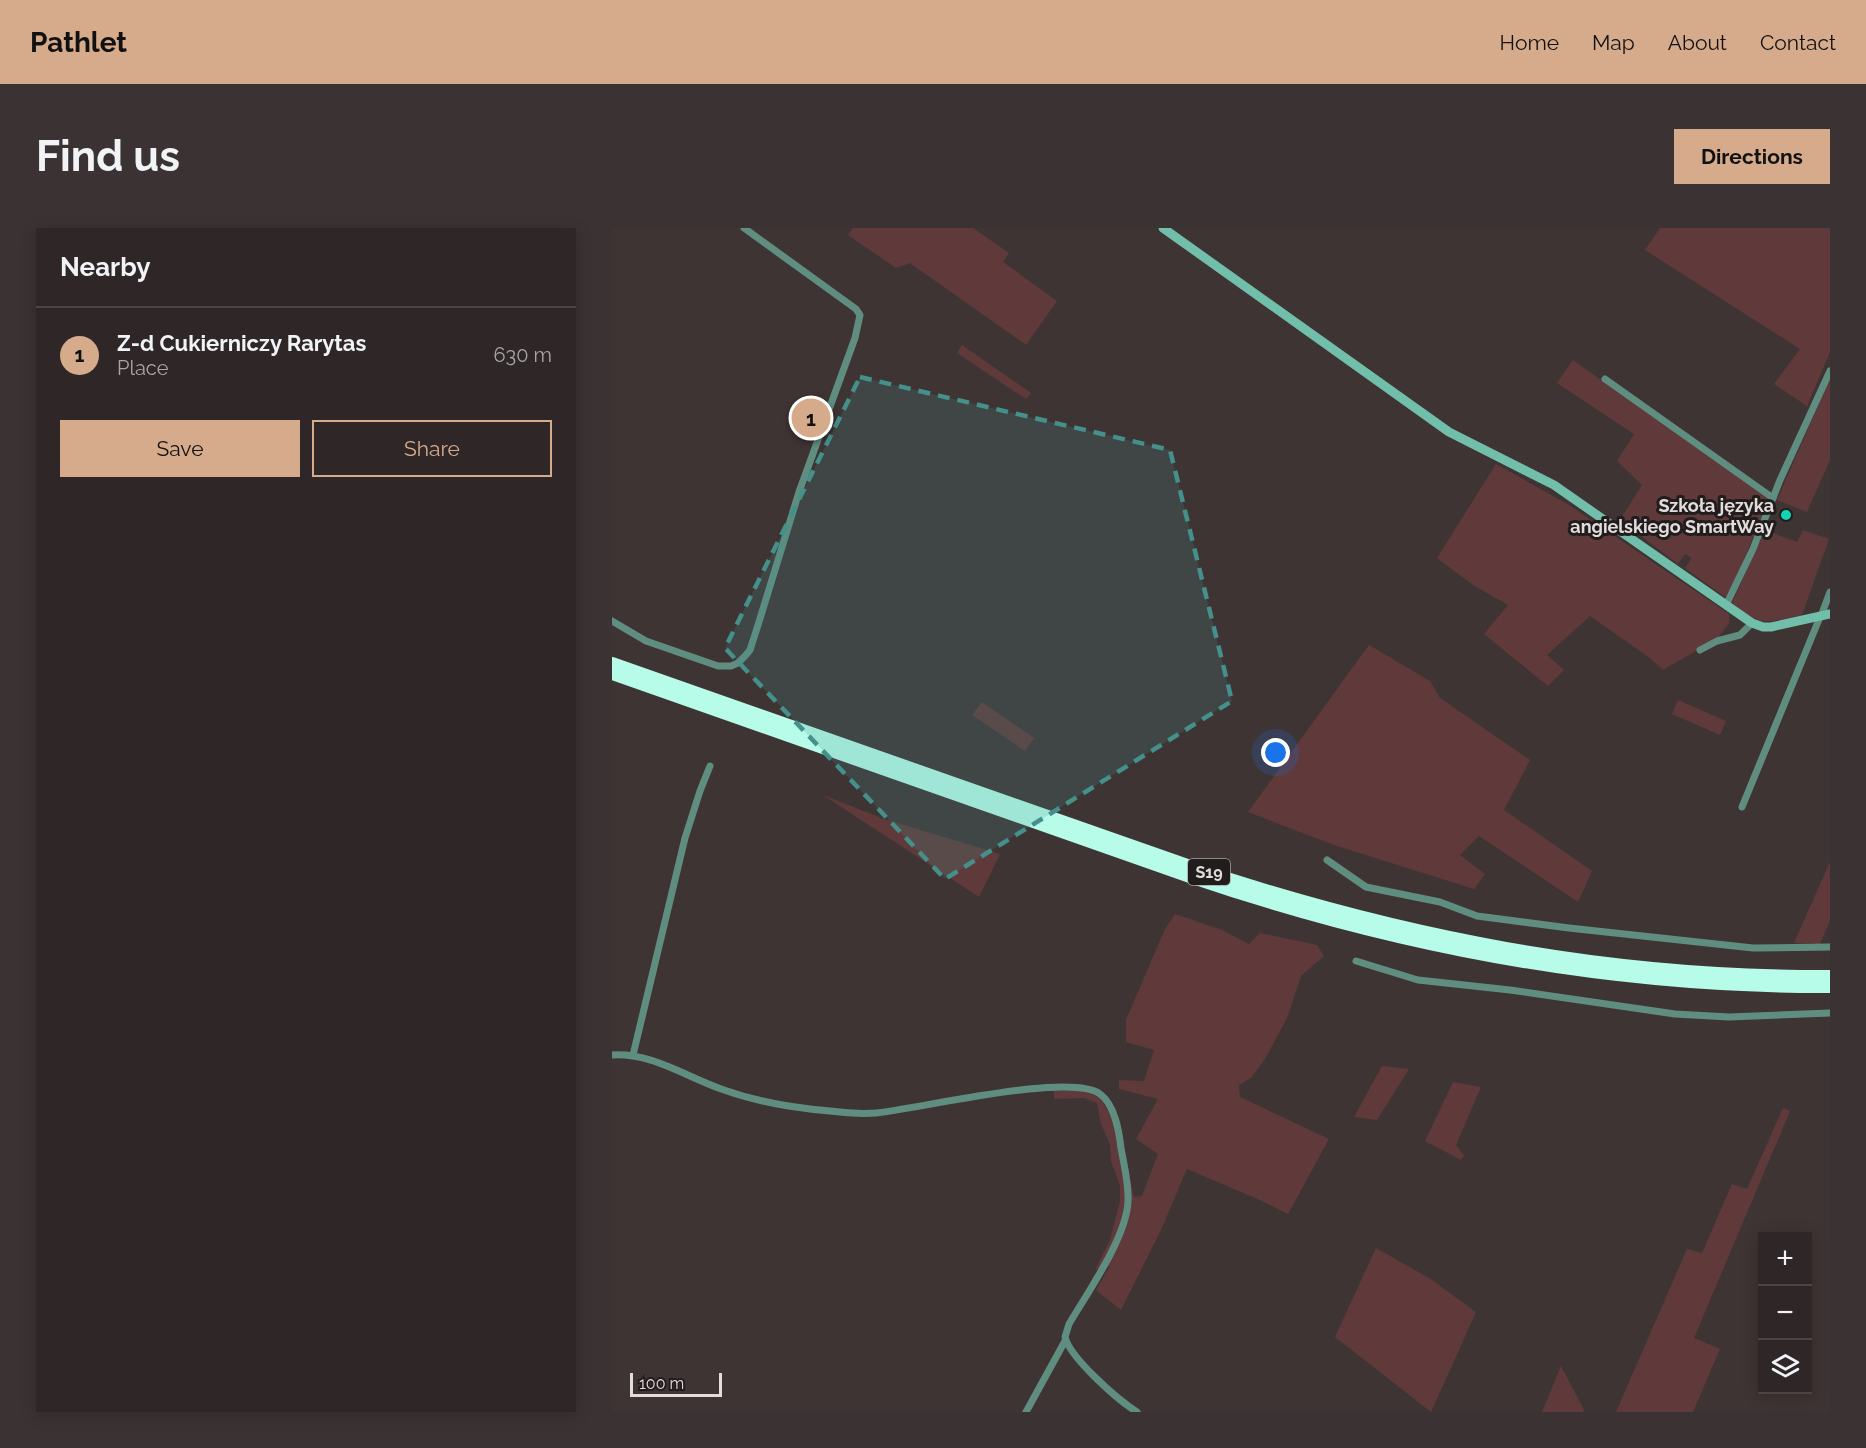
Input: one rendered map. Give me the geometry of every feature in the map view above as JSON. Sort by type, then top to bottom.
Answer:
[{"type":"highway","name":"S19","points":[[612,663],[1193,867],[1353,916],[1474,943],[1604,963],[1706,972],[1830,976]]},
{"type":"highway","name":"S19","points":[[612,674],[1190,878],[1367,931],[1487,957],[1594,973],[1714,984],[1830,987]]},
{"type":"street","points":[[612,621],[646,641],[718,666],[731,666],[745,656],[750,650],[799,492],[855,338],[860,315],[856,309],[744,228]]},
{"type":"street","points":[[1163,228],[1442,428],[1477,448],[1524,468],[1554,485],[1752,623],[1771,627],[1824,616]]},
{"type":"street","points":[[1726,604],[1753,549],[1773,498],[1830,371]]},
{"type":"street","points":[[1605,379],[1773,498]]},
{"type":"street","points":[[1742,807],[1824,616],[1830,592]]},
{"type":"street","points":[[1700,650],[1740,635],[1752,623]]},
{"type":"street","points":[[633,1055],[685,838],[710,766]]},
{"type":"street","points":[[1327,860],[1366,887],[1440,902],[1476,916],[1741,947],[1830,947]]},
{"type":"street","points":[[1356,961],[1418,980],[1510,990],[1675,1014],[1728,1017],[1830,1012]]},
{"type":"street","points":[[612,1055],[633,1055],[747,1097],[788,1107],[820,1111],[875,1113],[1057,1087],[1086,1088],[1099,1093],[1110,1107],[1117,1125],[1128,1203],[1113,1247],[1069,1324],[1065,1341],[1026,1412]]},
{"type":"street","points":[[1065,1341],[1104,1386],[1137,1412]]},
{"type":"highlighted area","points":[[860,377],[1170,450],[1232,701],[945,879],[725,648]]},
{"type":"shaded area","points":[[853,228],[973,228],[1009,253],[1003,262],[1057,301],[1026,345],[910,263],[896,268],[848,235]]},
{"type":"shaded area","points":[[1660,228],[1830,228],[1830,352],[1807,406],[1774,384],[1800,349],[1645,250]]},
{"type":"shaded area","points":[[962,345],[1031,393],[1026,399],[957,353]]},
{"type":"shaded area","points":[[1573,360],[1769,499],[1737,576],[1725,597],[1685,568],[1692,558],[1685,554],[1678,564],[1620,520],[1642,485],[1617,461],[1634,434],[1557,383]]},
{"type":"shaded area","points":[[1830,378],[1830,460],[1807,512],[1777,500]]},
{"type":"shaded area","points":[[1496,464],[1569,505],[1729,614],[1729,623],[1718,638],[1663,670],[1650,658],[1590,616],[1547,655],[1564,670],[1548,686],[1484,634],[1508,605],[1473,585],[1437,558]]},
{"type":"shaded area","points":[[1765,530],[1797,542],[1803,530],[1829,539],[1802,615],[1764,621],[1750,616],[1732,603]]},
{"type":"shaded area","points":[[1369,645],[1430,681],[1440,698],[1530,760],[1504,810],[1592,871],[1578,902],[1479,836],[1460,855],[1485,874],[1474,889],[1334,845],[1248,812]]},
{"type":"shaded area","points":[[1678,700],[1726,721],[1720,735],[1672,714]]},
{"type":"shaded area","points":[[982,702],[1034,738],[1025,751],[972,715]]},
{"type":"shaded area","points":[[823,795],[884,819],[1000,854],[979,897]]},
{"type":"shaded area","points":[[1830,862],[1830,920],[1820,944],[1794,943]]},
{"type":"shaded area","points":[[1175,914],[1222,930],[1249,944],[1260,933],[1317,945],[1324,956],[1301,976],[1287,1018],[1265,1059],[1251,1078],[1239,1085],[1240,1097],[1329,1139],[1288,1214],[1187,1169],[1160,1232],[1121,1310],[1096,1290],[1110,1266],[1095,1270],[1110,1240],[1120,1201],[1120,1185],[1111,1161],[1110,1144],[1101,1124],[1097,1103],[1084,1098],[1054,1099],[1054,1091],[1080,1091],[1099,1096],[1121,1133],[1134,1197],[1142,1196],[1158,1154],[1136,1139],[1158,1099],[1119,1089],[1119,1080],[1144,1081],[1154,1050],[1126,1042],[1126,1020],[1165,929]]},
{"type":"shaded area","points":[[1382,1066],[1409,1069],[1377,1120],[1354,1117]]},
{"type":"shaded area","points":[[1453,1082],[1481,1087],[1456,1145],[1464,1156],[1461,1160],[1425,1141]]},
{"type":"shaded area","points":[[1783,1108],[1790,1111],[1694,1338],[1720,1349],[1693,1412],[1616,1412],[1687,1249],[1702,1253],[1732,1184],[1747,1189]]},
{"type":"shaded area","points":[[1376,1248],[1429,1278],[1476,1312],[1431,1412],[1335,1337]]},
{"type":"shaded area","points":[[1561,1366],[1584,1410],[1583,1412],[1542,1412]]},
{"type":"place","name":"Z-d Cukierniczy Rarytas","points":[[811,418]]},
{"type":"place","name":"Szkoła języka angielskiego SmartWay","points":[[1786,515]]}]
